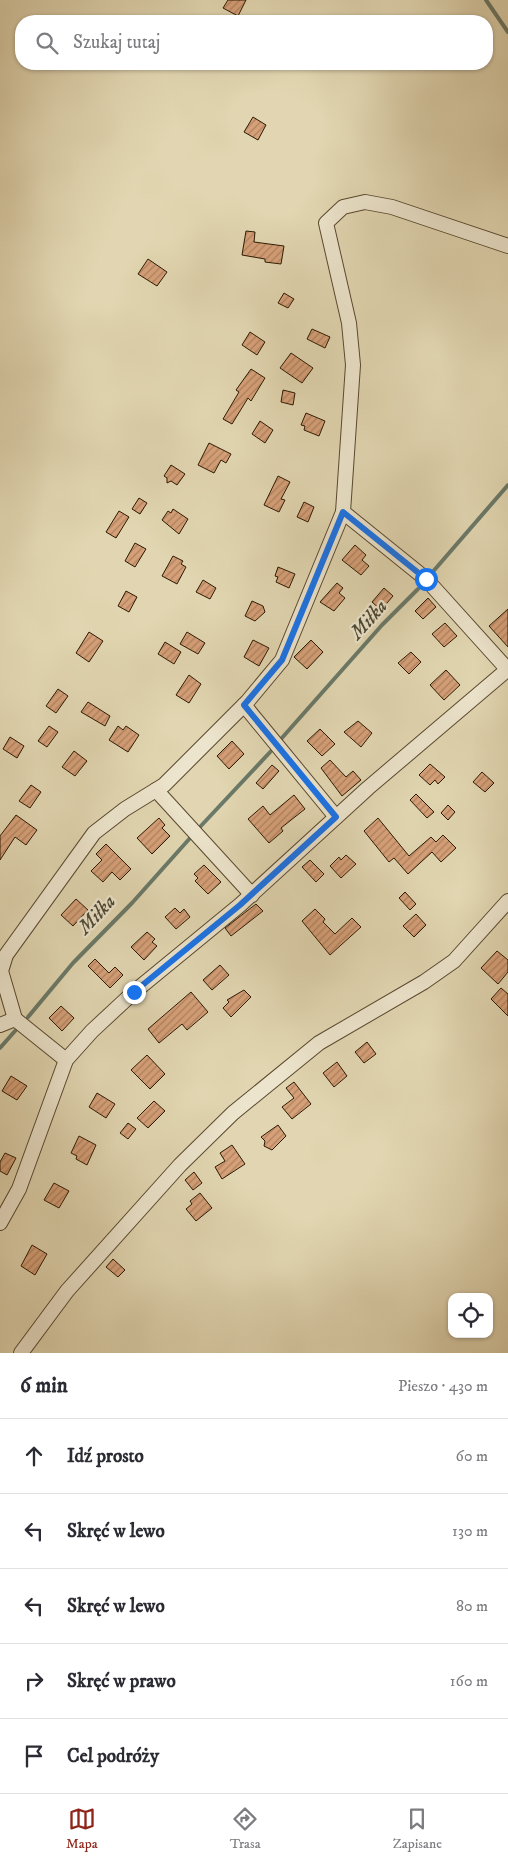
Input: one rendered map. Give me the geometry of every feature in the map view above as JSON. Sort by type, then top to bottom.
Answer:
[{"type":"street","points":[[66,1060],[15,1019],[1,971],[6,955],[94,833],[125,809],[164,785],[244,705],[282,660],[343,512],[353,365],[349,323],[326,223],[343,206],[365,202],[392,207],[508,246]]},
{"type":"street","points":[[0,1223],[19,1189],[66,1060],[92,1031],[134,992],[252,895],[336,817],[508,669],[426,579],[343,512]]},
{"type":"street","points":[[244,705],[336,817]]},
{"type":"street","points":[[156,790],[252,895]]},
{"type":"street","points":[[21,1353],[66,1291],[180,1165],[233,1113],[319,1043],[424,982],[454,961],[508,901]]},
{"type":"street","points":[[0,1025],[15,1019]]},
{"type":"building","points":[[228,0],[246,0],[238,15],[223,8]]},
{"type":"building","points":[[253,117],[266,125],[258,140],[244,132]]},
{"type":"building","points":[[246,231],[255,232],[254,242],[284,246],[281,264],[265,262],[265,259],[242,255]]},
{"type":"building","points":[[148,259],[167,272],[157,286],[138,274]]},
{"type":"building","points":[[284,293],[294,299],[288,308],[278,303]]},
{"type":"building","points":[[312,329],[330,337],[325,348],[307,339]]},
{"type":"building","points":[[250,332],[265,342],[257,355],[242,345]]},
{"type":"building","points":[[291,353],[313,368],[302,383],[280,368]]},
{"type":"building","points":[[251,369],[265,378],[251,401],[248,398],[232,424],[223,419],[239,392],[236,390]]},
{"type":"building","points":[[283,390],[295,393],[293,405],[281,402]]},
{"type":"building","points":[[306,413],[325,421],[319,436],[304,430],[305,426],[301,425]]},
{"type":"building","points":[[260,421],[273,430],[265,443],[252,434]]},
{"type":"building","points":[[209,443],[231,454],[226,463],[221,460],[214,473],[198,465]]},
{"type":"building","points":[[171,465],[185,474],[177,485],[171,481],[167,483],[167,478],[164,476]]},
{"type":"building","points":[[278,476],[290,482],[281,499],[285,500],[279,512],[264,505]]},
{"type":"building","points":[[139,498],[147,503],[140,514],[132,509]]},
{"type":"building","points":[[304,502],[314,507],[308,522],[297,517]]},
{"type":"building","points":[[173,509],[188,519],[179,534],[162,520],[168,511],[171,513]]},
{"type":"building","points":[[119,511],[129,517],[116,538],[106,532]]},
{"type":"building","points":[[135,543],[146,549],[135,567],[125,561]]},
{"type":"building","points":[[355,545],[366,555],[362,560],[369,566],[361,575],[342,560]]},
{"type":"building","points":[[173,556],[183,561],[181,564],[186,567],[177,584],[162,576]]},
{"type":"building","points":[[278,567],[295,574],[289,588],[276,582],[278,577],[275,576]]},
{"type":"building","points":[[203,580],[216,588],[210,599],[196,592]]},
{"type":"building","points":[[337,583],[343,588],[339,593],[345,598],[334,611],[320,602]]},
{"type":"building","points":[[384,588],[393,596],[381,610],[372,602]]},
{"type":"building","points":[[126,591],[137,597],[129,612],[118,606]]},
{"type":"building","points":[[428,598],[436,607],[423,619],[415,611]]},
{"type":"building","points":[[252,601],[263,606],[265,612],[255,621],[245,616]]},
{"type":"building","points":[[508,609],[508,647],[489,626]]},
{"type":"building","points":[[445,623],[457,636],[444,647],[432,634]]},
{"type":"building","points":[[89,632],[103,641],[89,662],[76,653]]},
{"type":"building","points":[[187,632],[205,643],[198,654],[180,644]]},
{"type":"building","points":[[253,640],[269,648],[259,666],[244,657]]},
{"type":"building","points":[[311,640],[323,652],[307,669],[294,657]]},
{"type":"building","points":[[165,642],[181,652],[174,664],[158,654]]},
{"type":"building","points":[[411,652],[421,662],[409,674],[398,663]]},
{"type":"building","points":[[446,670],[460,685],[444,700],[430,685]]},
{"type":"building","points":[[189,675],[201,684],[189,703],[176,695]]},
{"type":"building","points":[[58,689],[68,696],[56,713],[46,706]]},
{"type":"building","points":[[88,702],[110,716],[105,726],[81,712]]},
{"type":"building","points":[[358,721],[372,733],[361,747],[344,732]]},
{"type":"building","points":[[49,726],[58,732],[47,747],[38,741]]},
{"type":"building","points":[[118,726],[123,730],[126,726],[139,735],[128,752],[109,740]]},
{"type":"building","points":[[320,729],[335,744],[322,756],[307,741]]},
{"type":"building","points":[[10,737],[24,746],[17,758],[3,749]]},
{"type":"building","points":[[232,741],[244,754],[229,769],[217,756]]},
{"type":"building","points":[[74,751],[87,761],[75,776],[62,767]]},
{"type":"building","points":[[330,760],[346,777],[353,771],[361,780],[342,796],[321,768]]},
{"type":"building","points":[[430,764],[445,777],[438,784],[435,780],[430,785],[419,775]]},
{"type":"building","points":[[272,765],[279,771],[263,789],[256,783]]},
{"type":"building","points":[[482,772],[494,783],[485,792],[473,782]]},
{"type":"building","points":[[31,785],[41,792],[30,808],[19,801]]},
{"type":"building","points":[[416,794],[434,812],[427,818],[410,800]]},
{"type":"building","points":[[294,795],[305,809],[281,828],[283,831],[269,843],[248,819],[263,806],[270,815]]},
{"type":"building","points":[[448,805],[455,812],[448,820],[441,813]]},
{"type":"building","points":[[16,815],[37,830],[26,845],[15,837],[0,860],[0,836]]},
{"type":"building","points":[[159,818],[165,825],[162,828],[170,836],[152,854],[137,838]]},
{"type":"building","points":[[378,818],[409,856],[431,837],[436,842],[443,835],[456,848],[441,862],[432,852],[408,874],[394,858],[389,862],[364,831]]},
{"type":"building","points":[[106,844],[131,869],[120,880],[112,872],[103,882],[91,871],[102,860],[96,854]]},
{"type":"building","points":[[346,855],[356,864],[341,878],[330,866],[339,857],[341,860]]},
{"type":"building","points":[[310,860],[324,874],[316,882],[302,867]]},
{"type":"building","points":[[204,865],[221,882],[208,894],[195,881],[198,878],[194,874]]},
{"type":"building","points":[[405,892],[416,904],[410,910],[399,898]]},
{"type":"building","points":[[76,899],[88,910],[73,926],[61,915]]},
{"type":"building","points":[[256,904],[263,911],[231,936],[225,928]]},
{"type":"building","points":[[175,908],[180,913],[184,909],[190,917],[176,929],[165,917]]},
{"type":"building","points":[[315,909],[325,919],[323,922],[335,934],[352,918],[361,927],[330,955],[302,921]]},
{"type":"building","points":[[416,914],[426,925],[414,937],[403,926]]},
{"type":"building","points":[[147,932],[155,939],[152,942],[157,946],[144,960],[131,947]]},
{"type":"building","points":[[497,951],[508,960],[508,972],[498,984],[481,968]]},
{"type":"building","points":[[95,959],[109,973],[115,967],[123,975],[110,988],[88,966]]},
{"type":"building","points":[[220,965],[229,975],[212,990],[203,980]]},
{"type":"building","points":[[501,988],[508,994],[508,1016],[491,999]]},
{"type":"building","points":[[244,990],[251,997],[231,1017],[223,1008],[229,1002],[227,1000]]},
{"type":"building","points":[[191,992],[208,1012],[187,1030],[182,1024],[159,1043],[148,1029]]},
{"type":"building","points":[[61,1006],[74,1018],[62,1031],[49,1018]]},
{"type":"building","points":[[367,1042],[376,1054],[364,1063],[355,1052]]},
{"type":"building","points":[[147,1055],[165,1074],[150,1089],[131,1070]]},
{"type":"building","points":[[337,1062],[347,1076],[334,1087],[323,1073]]},
{"type":"building","points":[[11,1076],[27,1086],[17,1100],[2,1091]]},
{"type":"building","points":[[294,1082],[311,1104],[292,1119],[282,1107],[294,1098],[286,1088]]},
{"type":"building","points":[[97,1093],[115,1104],[106,1118],[89,1107]]},
{"type":"building","points":[[154,1101],[165,1111],[148,1128],[137,1118]]},
{"type":"building","points":[[128,1123],[136,1129],[128,1139],[120,1133]]},
{"type":"building","points":[[278,1125],[286,1136],[272,1150],[264,1146],[265,1141],[261,1137]]},
{"type":"building","points":[[79,1136],[96,1145],[87,1165],[76,1159],[77,1156],[71,1153]]},
{"type":"building","points":[[232,1145],[245,1164],[222,1179],[215,1167],[225,1161],[220,1153]]},
{"type":"building","points":[[5,1153],[16,1158],[7,1175],[0,1171],[0,1162]]},
{"type":"building","points":[[194,1172],[202,1183],[193,1190],[185,1180]]},
{"type":"building","points":[[54,1183],[69,1191],[59,1208],[44,1200]]},
{"type":"building","points":[[200,1193],[212,1208],[196,1221],[186,1209],[192,1204],[190,1201]]},
{"type":"building","points":[[32,1245],[47,1254],[35,1275],[21,1266]]},
{"type":"building","points":[[113,1259],[125,1270],[118,1277],[106,1267]]},
{"type":"waterway","name":"Miłka","points":[[486,0],[508,32]]},
{"type":"waterway","name":"Miłka","points":[[430,575],[508,485]]},
{"type":"waterway","name":"Miłka","points":[[281,739],[382,625],[418,589]]},
{"type":"waterway","name":"Miłka","points":[[199,828],[273,749]]},
{"type":"waterway","name":"Miłka","points":[[28,1017],[73,963],[132,903],[191,837]]},
{"type":"waterway","name":"Miłka","points":[[0,1048],[15,1031]]},
{"type":"route","points":[[134,992],[240,905],[336,817],[244,705],[282,660],[343,512],[426,579]]}]
